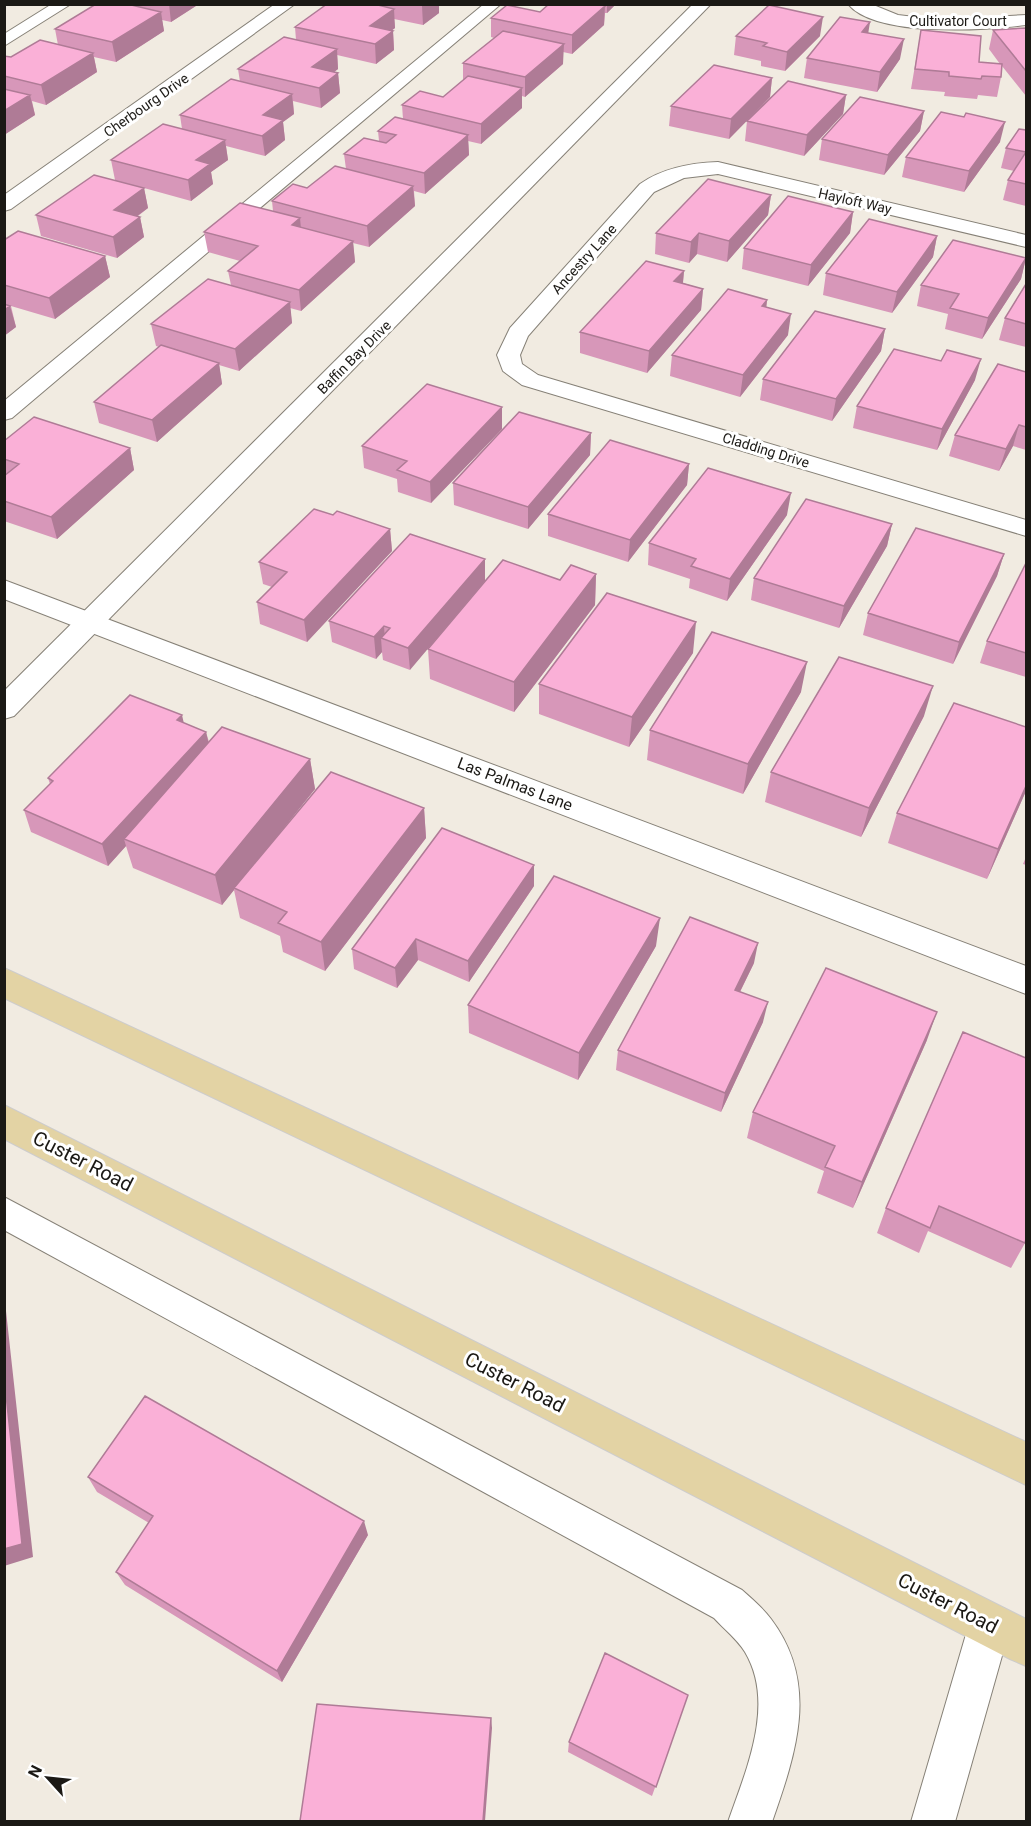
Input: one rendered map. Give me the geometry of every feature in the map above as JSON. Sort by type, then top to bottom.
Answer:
[{"type":"main road","points":[[4,982],[1026,1464]]},
{"type":"main road","name":"Custer Road","points":[[4,1121],[1026,1643]]},
{"type":"street","name":"Cherbourg Drive","points":[[4,205],[287,4]]},
{"type":"street","name":"Baffin Bay Drive","points":[[4,708],[703,4]]},
{"type":"street","name":"Cultivator Court","points":[[856,4],[867,11],[898,20],[923,23],[979,24],[1026,20]]},
{"type":"street","name":"Hayloft Way","points":[[682,171],[718,168],[1026,241]]},
{"type":"street","name":"Ancestry Lane","points":[[510,366],[508,356],[511,344],[518,333],[647,188],[657,180],[682,171]]},
{"type":"street","name":"Cladding Drive","points":[[510,366],[517,374],[530,380],[1026,528]]},
{"type":"street","name":"Las Palmas Lane","points":[[4,589],[1026,980]]},
{"type":"lane","points":[[4,41],[64,4]]},
{"type":"lane","points":[[4,412],[494,4]]},
{"type":"lane","points":[[4,1212],[728,1604],[759,1636],[776,1673],[781,1711],[774,1749],[750,1821]]},
{"type":"lane","points":[[933,1821],[990,1624]]},
{"type":"building","points":[[96,4],[127,4],[161,12],[112,42],[55,29]]},
{"type":"building","points":[[327,4],[374,4],[394,9],[370,26],[393,31],[375,44],[295,27]]},
{"type":"building","points":[[549,4],[605,6],[572,35],[491,18],[507,5],[540,12]]},
{"type":"building","points":[[769,5],[823,17],[787,52],[763,46],[767,43],[736,36]]},
{"type":"building","points":[[840,17],[870,22],[862,32],[904,39],[880,72],[807,58]]},
{"type":"building","points":[[1026,28],[1026,71],[993,30]]},
{"type":"building","points":[[921,30],[981,36],[979,62],[1002,64],[1001,77],[982,76],[981,79],[949,76],[949,72],[915,69]]},
{"type":"building","points":[[503,31],[564,44],[525,77],[463,63]]},
{"type":"building","points":[[284,37],[337,49],[312,67],[338,73],[319,88],[238,69]]},
{"type":"building","points":[[40,40],[93,53],[41,85],[4,76],[4,56],[11,57]]},
{"type":"building","points":[[714,65],[772,78],[731,119],[671,106]]},
{"type":"building","points":[[468,76],[522,88],[481,124],[402,105],[420,91],[443,97]]},
{"type":"building","points":[[231,79],[292,94],[263,115],[283,120],[262,136],[180,115]]},
{"type":"building","points":[[788,81],[846,95],[807,135],[747,121]]},
{"type":"building","points":[[4,89],[30,95],[4,111]]},
{"type":"building","points":[[860,97],[924,111],[888,155],[822,139]]},
{"type":"building","points":[[941,112],[964,117],[966,113],[1005,122],[969,171],[906,157]]},
{"type":"building","points":[[395,117],[468,135],[424,173],[344,154],[364,138],[386,143],[396,135],[378,131]]},
{"type":"building","points":[[163,124],[225,140],[196,160],[210,164],[188,180],[111,160]]},
{"type":"building","points":[[1019,129],[1026,130],[1026,152],[1006,148]]},
{"type":"building","points":[[1026,152],[1026,184],[1008,180]]},
{"type":"building","points":[[335,166],[413,186],[367,226],[272,201],[293,184],[307,188]]},
{"type":"building","points":[[94,175],[144,188],[114,210],[140,217],[113,237],[36,215]]},
{"type":"building","points":[[708,179],[771,195],[729,241],[699,233],[691,242],[656,233]]},
{"type":"building","points":[[788,196],[853,212],[811,265],[744,248]]},
{"type":"building","points":[[240,203],[300,218],[292,225],[353,241],[299,290],[228,271],[258,246],[204,232]]},
{"type":"building","points":[[869,219],[937,236],[897,292],[826,273]]},
{"type":"building","points":[[18,231],[105,256],[49,298],[4,285],[4,240]]},
{"type":"building","points":[[953,240],[1026,258],[988,318],[950,308],[959,294],[921,285]]},
{"type":"building","points":[[646,261],[684,271],[674,281],[703,289],[649,351],[580,332]]},
{"type":"building","points":[[208,279],[290,302],[235,349],[151,324]]},
{"type":"building","points":[[1026,284],[1026,324],[1005,318]]},
{"type":"building","points":[[728,289],[767,300],[762,306],[791,314],[743,375],[672,355]]},
{"type":"building","points":[[815,311],[885,329],[836,399],[763,379]]},
{"type":"building","points":[[161,345],[219,363],[152,420],[94,402]]},
{"type":"building","points":[[894,349],[941,361],[947,350],[981,359],[942,429],[857,406]]},
{"type":"building","points":[[998,364],[1026,372],[1026,427],[1019,425],[1006,449],[955,435]]},
{"type":"building","points":[[427,384],[502,407],[430,482],[397,470],[407,461],[362,446]]},
{"type":"building","points":[[519,412],[591,433],[528,507],[453,483]]},
{"type":"building","points":[[34,417],[130,448],[51,517],[4,501],[4,476],[19,464],[4,459],[4,441]]},
{"type":"building","points":[[610,440],[689,464],[630,540],[548,514]]},
{"type":"building","points":[[708,468],[791,493],[730,579],[691,566],[696,559],[649,543]]},
{"type":"building","points":[[806,499],[892,524],[844,606],[754,578]]},
{"type":"building","points":[[314,509],[333,515],[337,511],[390,529],[304,620],[257,602],[287,572],[259,562]]},
{"type":"building","points":[[916,528],[1004,554],[959,642],[868,613]]},
{"type":"building","points":[[410,534],[485,559],[408,648],[381,638],[390,628],[384,626],[374,637],[329,621]]},
{"type":"building","points":[[503,560],[560,580],[571,565],[596,574],[514,682],[428,649]]},
{"type":"building","points":[[1026,563],[1026,653],[987,641]]},
{"type":"building","points":[[607,593],[696,622],[632,717],[539,684]]},
{"type":"building","points":[[712,632],[807,662],[748,764],[650,730]]},
{"type":"building","points":[[839,657],[933,686],[869,808],[771,772]]},
{"type":"building","points":[[130,695],[182,715],[177,720],[206,732],[102,844],[24,810],[53,781],[48,778]]},
{"type":"building","points":[[954,703],[1026,727],[1026,786],[998,849],[897,813]]},
{"type":"building","points":[[222,727],[310,759],[215,875],[124,839]]},
{"type":"building","points":[[331,772],[424,808],[321,942],[278,923],[287,912],[234,888]]},
{"type":"building","points":[[442,828],[534,865],[468,961],[416,939],[395,968],[352,949]]},
{"type":"building","points":[[554,876],[660,918],[579,1053],[468,1005]]},
{"type":"building","points":[[690,917],[758,943],[735,990],[768,1002],[725,1093],[618,1050]]},
{"type":"building","points":[[826,968],[937,1012],[862,1182],[825,1167],[835,1146],[753,1112]]},
{"type":"building","points":[[963,1032],[1026,1058],[1025,1243],[939,1206],[930,1228],[886,1208]]},
{"type":"building","points":[[4,1376],[22,1544],[4,1549]]},
{"type":"building","points":[[145,1396],[364,1521],[277,1671],[116,1572],[153,1516],[88,1477]]},
{"type":"building","points":[[605,1653],[688,1695],[656,1787],[569,1742]]},
{"type":"building","points":[[317,1704],[491,1718],[483,1821],[300,1821]]}]
